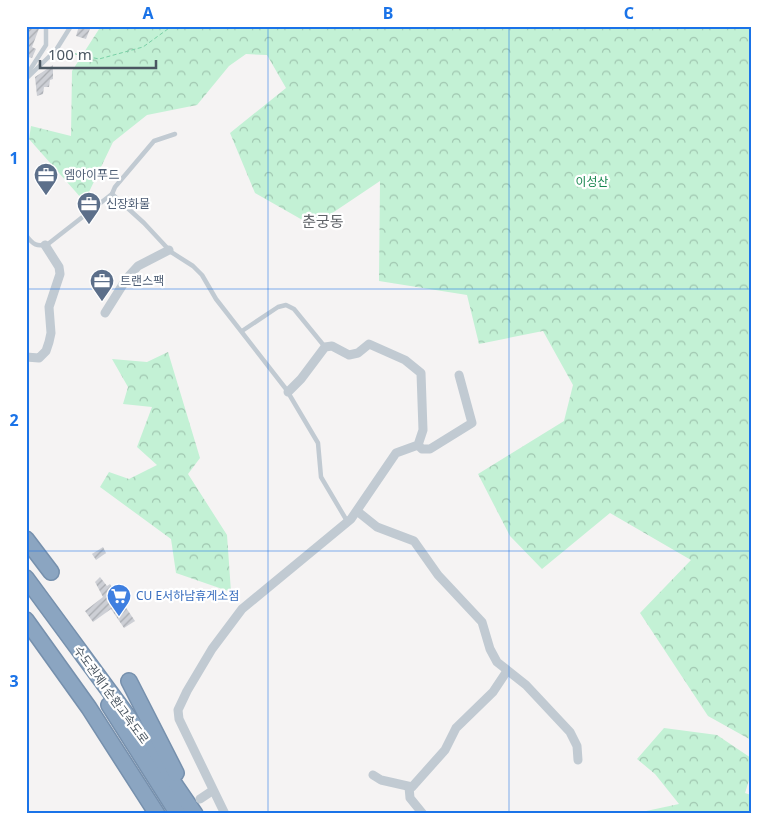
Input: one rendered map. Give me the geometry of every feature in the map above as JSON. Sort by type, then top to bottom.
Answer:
[{"type":"highway","points":[[26,540],[51,572]]},
{"type":"highway","name":"수도권제1순환고속도로","points":[[26,578],[196,808]]},
{"type":"highway","name":"수도권제1순환고속도로","points":[[26,620],[88,708],[157,814]]},
{"type":"highway","points":[[66,634],[178,814]]},
{"type":"highway","points":[[129,681],[196,808]]},
{"type":"street","points":[[26,357],[39,358],[46,350],[51,334],[50,307],[60,274],[60,267],[45,245]]},
{"type":"street","points":[[105,313],[127,278],[138,266],[169,250]]},
{"type":"street","points":[[288,392],[301,379],[325,346],[332,346],[349,355],[358,353],[369,344],[405,360],[421,373],[423,430],[418,445]]},
{"type":"street","points":[[418,445],[422,449],[430,449],[472,423],[458,375]]},
{"type":"street","points":[[225,814],[212,791],[179,719],[178,710],[187,691],[212,649],[242,609],[348,522],[357,512],[396,453],[418,445]]},
{"type":"street","points":[[357,512],[377,527],[414,541],[438,575],[482,622],[490,648],[497,662],[526,685],[570,732],[577,746],[578,760]]},
{"type":"street","points":[[373,775],[381,780],[412,787],[444,750],[456,728],[494,692],[507,671]]},
{"type":"street","points":[[409,787],[410,798],[423,814]]},
{"type":"street","points":[[196,808],[212,791]]},
{"type":"lane","points":[[26,78],[46,45],[46,26]]},
{"type":"lane","points":[[26,78],[56,50],[71,26]]},
{"type":"lane","points":[[26,236],[34,244],[45,245],[85,217],[112,194],[115,187],[154,142],[175,134]]},
{"type":"lane","points":[[112,194],[144,223],[169,250],[202,275],[216,299],[288,392],[318,443],[320,477],[348,522]]},
{"type":"lane","points":[[242,331],[278,307],[286,305],[294,309],[325,346]]},
{"type":"path","points":[[56,50],[100,59],[143,47],[172,26]]},
{"type":"green space","name":"이성산","points":[[101,26],[751,26],[751,740],[708,716],[640,613],[691,560],[610,513],[542,569],[510,536],[478,474],[564,421],[573,385],[543,331],[479,344],[467,295],[379,281],[380,181],[313,226],[255,193],[230,133],[286,88],[267,55],[246,54],[229,66],[197,105],[147,115],[113,142],[89,192],[82,199],[29,139],[31,126],[71,136],[72,71]]},
{"type":"green space","points":[[168,352],[200,458],[188,474],[227,535],[231,592],[176,573],[171,539],[100,487],[109,472],[129,479],[157,465],[137,447],[152,407],[123,404],[128,387],[112,359],[147,362]]},
{"type":"green space","points":[[664,728],[717,735],[751,758],[751,774],[745,793],[751,795],[751,814],[632,814],[679,804],[655,774],[637,759]]},
{"type":"building","points":[[30,26],[40,26],[32,47],[36,49],[32,58],[28,57],[26,61],[26,36]]},
{"type":"building","points":[[79,26],[91,26],[86,39],[76,36]]},
{"type":"building","points":[[53,65],[53,79],[50,80],[49,87],[44,87],[43,94],[37,96],[35,77]]},
{"type":"building","points":[[103,547],[106,553],[96,560],[92,554]]},
{"type":"building","points":[[100,577],[107,586],[110,584],[135,621],[124,628],[111,609],[93,622],[85,611],[103,597],[95,582]]},
{"type":"place","name":"엠아이푸드","points":[[46,196]]},
{"type":"place","name":"신장화물","points":[[89,225]]},
{"type":"place","name":"트랜스팩","points":[[102,302]]},
{"type":"place","name":"CU E서하남휴게소점","points":[[119,617]]},
{"type":"district","name":"춘궁동","points":[[323,222]]}]
